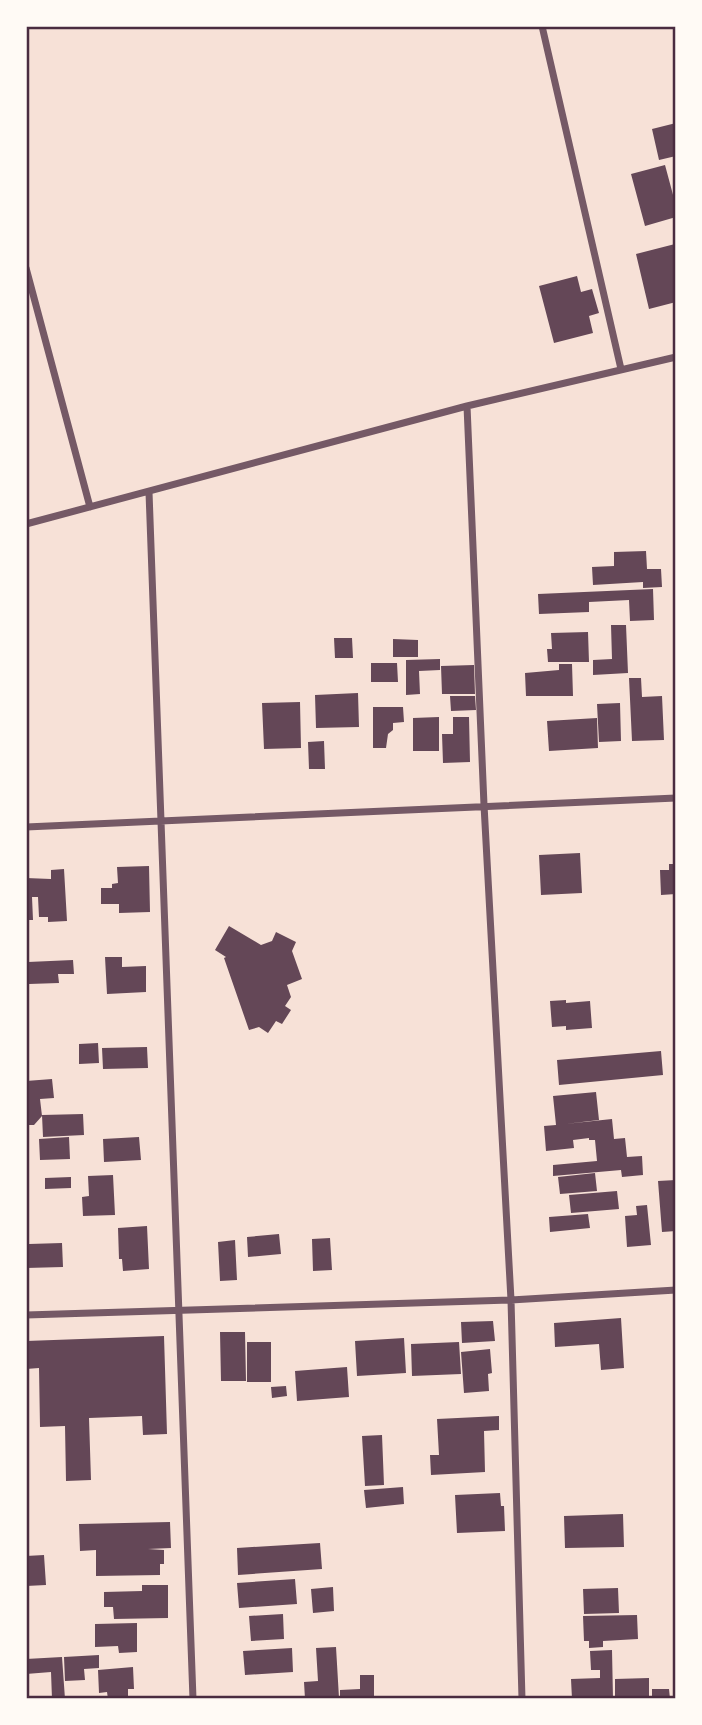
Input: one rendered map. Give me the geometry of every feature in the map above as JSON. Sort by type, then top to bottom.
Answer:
[{"type":"street","points":[[542,26],[621,369]]},
{"type":"street","points":[[26,268],[90,507]]},
{"type":"street","points":[[26,524],[467,406],[676,357]]},
{"type":"street","points":[[467,406],[484,805],[511,1300],[522,1699]]},
{"type":"street","points":[[149,492],[193,1699]]},
{"type":"street","points":[[26,827],[676,798]]},
{"type":"street","points":[[26,1315],[511,1300],[676,1290]]},
{"type":"building","points":[[676,123],[676,156],[659,160],[652,129]]},
{"type":"building","points":[[665,165],[676,206],[676,217],[645,226],[631,174]]},
{"type":"building","points":[[675,244],[676,302],[649,309],[636,254]]},
{"type":"building","points":[[577,276],[581,292],[592,289],[599,313],[589,316],[593,333],[554,343],[539,286]]},
{"type":"building","points":[[646,551],[647,569],[661,569],[662,587],[643,588],[643,582],[593,585],[592,567],[614,566],[614,552]]},
{"type":"building","points":[[653,589],[654,620],[630,621],[629,600],[589,602],[589,612],[539,614],[538,594]]},
{"type":"building","points":[[611,625],[626,625],[628,673],[593,675],[593,660],[612,659]]},
{"type":"building","points":[[588,632],[589,662],[548,662],[547,649],[552,649],[551,633]]},
{"type":"building","points":[[334,638],[352,638],[353,658],[335,658]]},
{"type":"building","points":[[393,639],[418,640],[418,657],[393,657]]},
{"type":"building","points":[[440,659],[440,670],[419,671],[420,694],[406,695],[406,660]]},
{"type":"building","points":[[371,663],[397,663],[398,682],[371,682]]},
{"type":"building","points":[[559,664],[572,664],[573,696],[526,696],[525,673],[559,670]]},
{"type":"building","points":[[474,665],[475,694],[442,694],[441,666]]},
{"type":"building","points":[[629,678],[641,678],[642,697],[662,696],[664,740],[632,741]]},
{"type":"building","points":[[358,693],[359,727],[316,728],[315,695]]},
{"type":"building","points":[[450,696],[475,696],[476,710],[451,711]]},
{"type":"building","points":[[300,702],[301,748],[264,749],[262,703]]},
{"type":"building","points":[[620,703],[621,741],[599,742],[597,704]]},
{"type":"building","points":[[373,707],[403,707],[404,722],[393,723],[386,748],[373,748]]},
{"type":"building","points":[[439,717],[439,751],[413,751],[413,718]]},
{"type":"building","points":[[453,717],[469,717],[470,762],[443,763],[442,734],[453,734]]},
{"type":"building","points":[[597,718],[598,748],[549,751],[547,721]]},
{"type":"building","points":[[324,741],[325,769],[309,769],[308,742]]},
{"type":"building","points":[[580,853],[582,893],[541,895],[539,855]]},
{"type":"building","points":[[669,864],[676,864],[676,894],[661,895],[660,870],[669,870]]},
{"type":"building","points":[[149,866],[150,912],[119,913],[119,904],[101,904],[101,888],[112,888],[112,884],[118,883],[117,867]]},
{"type":"building","points":[[64,869],[67,921],[48,922],[48,917],[39,917],[38,897],[32,897],[33,920],[26,920],[26,878],[51,879],[51,870]]},
{"type":"building","points":[[229,926],[261,945],[272,941],[276,932],[296,942],[292,951],[302,979],[287,985],[291,997],[285,1006],[291,1010],[282,1024],[276,1021],[268,1033],[259,1027],[249,1030],[224,958],[226,957],[215,950]]},
{"type":"building","points":[[105,957],[122,957],[122,967],[146,966],[146,992],[107,994]]},
{"type":"building","points":[[73,960],[74,974],[58,974],[59,983],[29,984],[28,962]]},
{"type":"building","points":[[566,1000],[566,1003],[590,1001],[592,1028],[566,1030],[566,1026],[552,1027],[550,1001]]},
{"type":"building","points":[[98,1043],[99,1063],[79,1064],[79,1044]]},
{"type":"building","points":[[147,1047],[148,1068],[103,1069],[102,1048]]},
{"type":"building","points":[[661,1051],[663,1075],[559,1085],[557,1060]]},
{"type":"building","points":[[52,1079],[54,1098],[40,1099],[42,1116],[34,1125],[26,1125],[26,1081]]},
{"type":"building","points":[[596,1092],[599,1120],[565,1124],[612,1119],[614,1139],[625,1138],[627,1157],[642,1156],[643,1175],[622,1177],[621,1170],[553,1176],[553,1165],[597,1161],[595,1140],[589,1138],[573,1140],[574,1148],[546,1151],[544,1126],[556,1125],[553,1096]]},
{"type":"building","points":[[83,1114],[84,1135],[43,1137],[42,1115]]},
{"type":"building","points":[[69,1137],[70,1159],[40,1160],[39,1139]]},
{"type":"building","points":[[139,1137],[141,1160],[104,1162],[103,1139]]},
{"type":"building","points":[[595,1173],[597,1191],[560,1194],[558,1177]]},
{"type":"building","points":[[113,1175],[115,1215],[83,1216],[82,1197],[89,1196],[88,1176]]},
{"type":"building","points":[[71,1177],[71,1188],[45,1189],[45,1178]]},
{"type":"building","points":[[676,1180],[676,1231],[662,1232],[658,1181]]},
{"type":"building","points":[[617,1191],[619,1209],[571,1213],[569,1195]]},
{"type":"building","points":[[647,1205],[651,1245],[627,1247],[625,1216],[637,1215],[636,1206]]},
{"type":"building","points":[[588,1214],[590,1228],[550,1232],[549,1217]]},
{"type":"building","points":[[147,1226],[149,1269],[123,1271],[122,1259],[119,1259],[118,1228]]},
{"type":"building","points":[[26,1228],[29,1244],[62,1243],[63,1267],[26,1268]]},
{"type":"building","points":[[279,1234],[281,1254],[248,1257],[247,1237]]},
{"type":"building","points":[[330,1238],[332,1270],[313,1271],[312,1239]]},
{"type":"building","points":[[235,1240],[237,1280],[220,1281],[218,1242]]},
{"type":"building","points":[[621,1318],[624,1368],[601,1370],[599,1344],[555,1347],[554,1323]]},
{"type":"building","points":[[493,1321],[495,1341],[462,1343],[461,1322]]},
{"type":"building","points":[[220,1332],[245,1332],[246,1381],[221,1381]]},
{"type":"building","points":[[164,1336],[167,1434],[143,1435],[142,1416],[89,1418],[91,1480],[66,1481],[65,1426],[40,1427],[39,1368],[26,1369],[26,1341]]},
{"type":"building","points":[[404,1338],[406,1373],[357,1376],[355,1341]]},
{"type":"building","points":[[247,1342],[271,1342],[271,1382],[247,1382]]},
{"type":"building","points":[[459,1342],[461,1374],[412,1376],[411,1344]]},
{"type":"building","points":[[490,1349],[492,1373],[488,1374],[489,1391],[464,1393],[461,1352]]},
{"type":"building","points":[[347,1367],[349,1397],[297,1401],[295,1371]]},
{"type":"building","points":[[286,1386],[287,1396],[272,1398],[271,1387]]},
{"type":"building","points":[[499,1416],[499,1430],[484,1431],[485,1472],[431,1475],[430,1455],[439,1455],[437,1419]]},
{"type":"building","points":[[382,1435],[384,1485],[365,1486],[362,1436]]},
{"type":"building","points":[[403,1487],[404,1504],[366,1508],[364,1490]]},
{"type":"building","points":[[500,1493],[501,1506],[504,1506],[505,1531],[457,1533],[455,1495]]},
{"type":"building","points":[[623,1514],[624,1547],[565,1548],[564,1516]]},
{"type":"building","points":[[170,1522],[171,1548],[148,1549],[164,1550],[164,1564],[160,1564],[160,1575],[96,1576],[96,1550],[80,1551],[79,1524]]},
{"type":"building","points":[[320,1543],[322,1569],[238,1575],[237,1548]]},
{"type":"building","points":[[44,1555],[46,1585],[26,1586],[26,1556]]},
{"type":"building","points":[[295,1579],[297,1604],[239,1608],[237,1583]]},
{"type":"building","points":[[142,1585],[168,1585],[168,1618],[114,1619],[113,1607],[104,1607],[104,1592],[142,1591]]},
{"type":"building","points":[[333,1587],[334,1611],[313,1613],[311,1589]]},
{"type":"building","points":[[618,1588],[619,1613],[584,1614],[583,1589]]},
{"type":"building","points":[[283,1614],[284,1639],[251,1641],[249,1616]]},
{"type":"building","points":[[637,1615],[638,1639],[603,1641],[603,1647],[589,1648],[589,1641],[584,1641],[583,1616]]},
{"type":"building","points":[[137,1623],[137,1652],[119,1653],[118,1646],[95,1647],[95,1624]]},
{"type":"building","points":[[336,1647],[339,1698],[305,1699],[304,1682],[318,1681],[316,1648]]},
{"type":"building","points":[[292,1648],[293,1672],[245,1675],[243,1651]]},
{"type":"building","points":[[612,1650],[613,1699],[572,1699],[571,1679],[600,1678],[600,1670],[591,1670],[590,1651]]},
{"type":"building","points":[[99,1655],[99,1668],[84,1669],[85,1680],[65,1681],[64,1657]]},
{"type":"building","points":[[62,1657],[65,1699],[52,1699],[51,1672],[26,1674],[26,1659]]},
{"type":"building","points":[[133,1667],[134,1689],[128,1689],[128,1699],[108,1699],[107,1692],[99,1693],[98,1670]]},
{"type":"building","points":[[360,1675],[374,1675],[374,1699],[340,1699],[340,1690],[360,1689]]},
{"type":"building","points":[[649,1678],[649,1699],[615,1699],[615,1679]]},
{"type":"building","points":[[652,1689],[669,1689],[670,1699],[652,1699]]}]
